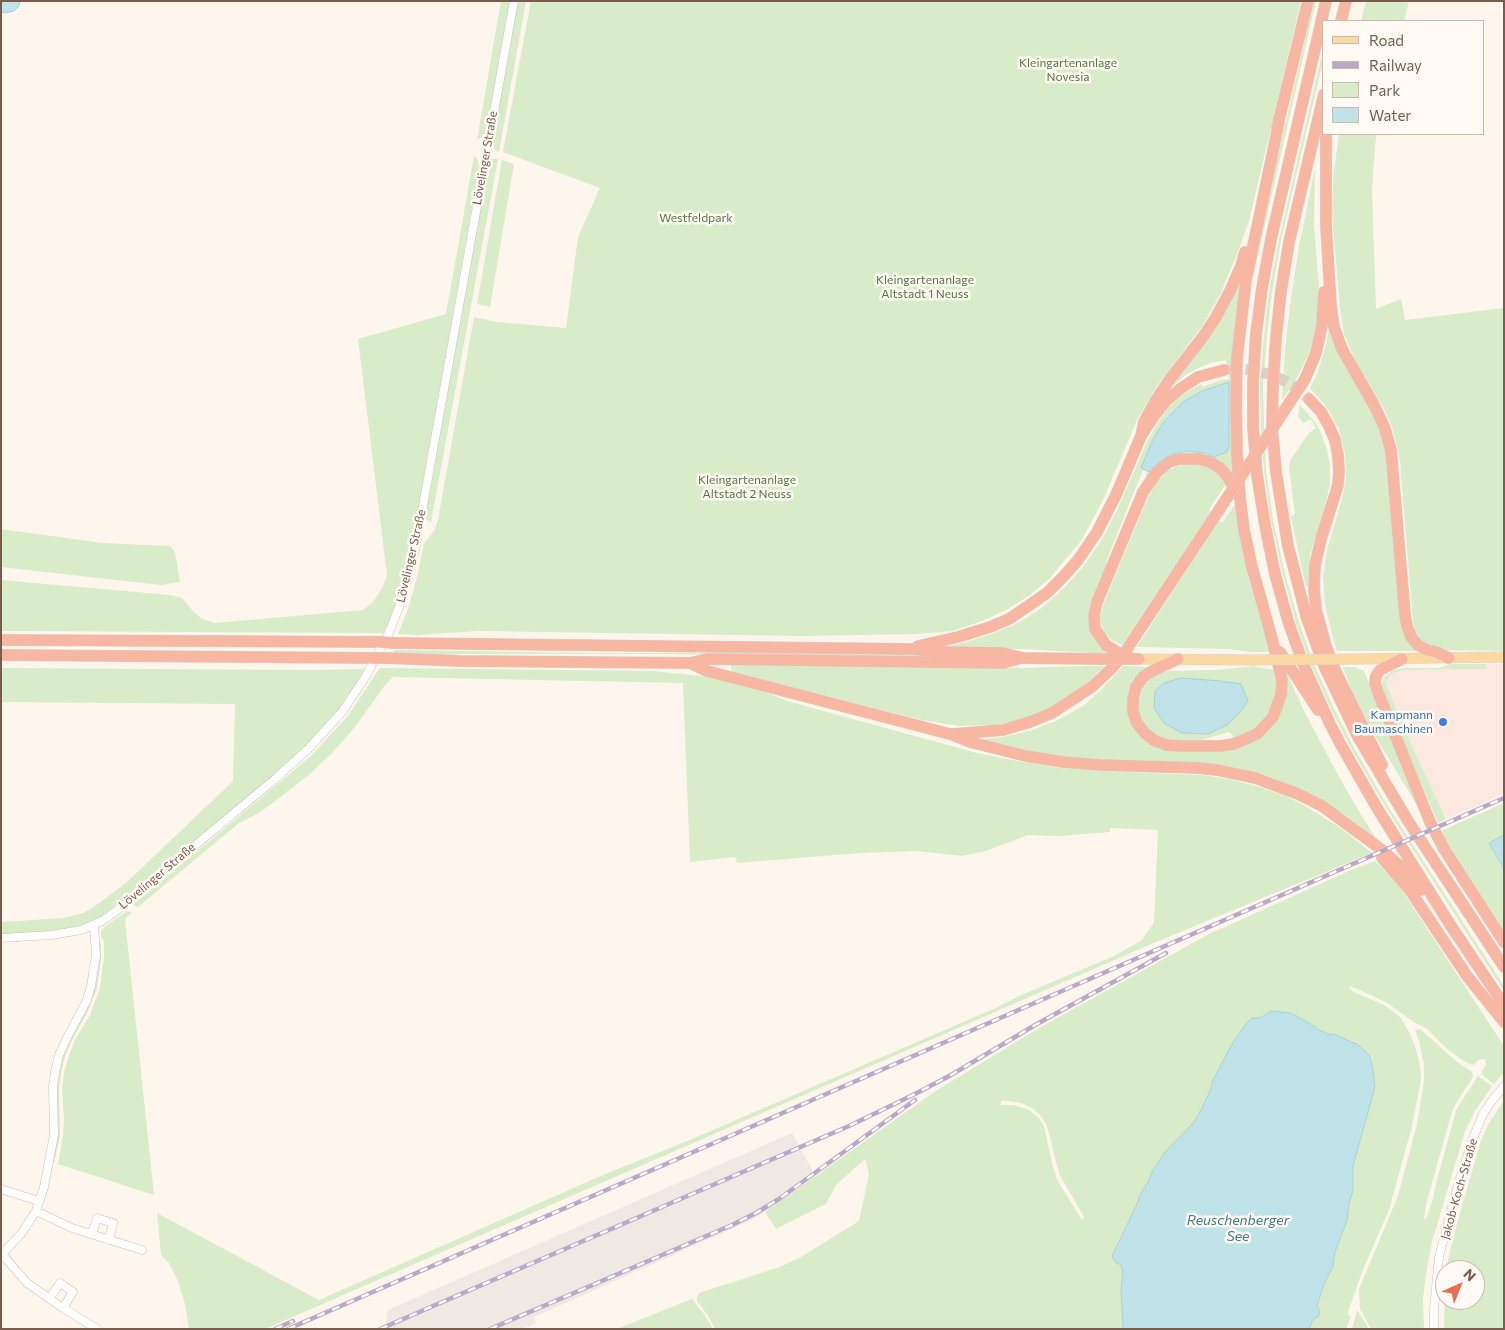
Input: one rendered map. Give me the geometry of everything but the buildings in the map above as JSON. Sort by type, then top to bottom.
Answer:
[{"type":"highway","points":[[1141,436],[1144,422],[1156,400],[1216,317],[1234,283],[1249,237],[1308,1]]},
{"type":"highway","points":[[1326,1],[1271,239],[1256,334],[1253,427],[1264,525],[1288,621],[1304,666],[1330,724],[1368,793],[1451,926],[1504,1005]]},
{"type":"highway","points":[[1341,20],[1346,1]]},
{"type":"highway","points":[[1322,103],[1290,242],[1276,337],[1272,427],[1276,472],[1288,546],[1307,619],[1324,666],[1358,737],[1408,821],[1504,967]]},
{"type":"highway","points":[[1178,660],[1152,671],[1136,687],[1133,699],[1133,712],[1137,724],[1155,741],[1167,745],[1209,746],[1234,744],[1257,734],[1273,717],[1281,695],[1282,680],[1252,568],[1244,530],[1240,498],[1236,403],[1237,358],[1241,317],[1254,237],[1279,122]]},
{"type":"highway","points":[[950,734],[1003,730],[1030,722],[1052,713],[1093,686],[1112,668],[1125,652],[1304,379],[1316,353],[1322,325],[1324,289],[1319,226],[1319,186],[1321,155],[1326,135]]},
{"type":"highway","points":[[1326,135],[1326,226],[1334,327],[1342,349],[1384,426],[1390,450],[1407,626],[1411,637],[1418,645],[1448,658]]},
{"type":"highway","points":[[909,649],[958,637],[1009,619],[1047,593],[1064,578],[1097,532],[1116,495],[1141,436],[1154,416],[1166,401],[1180,389],[1198,378],[1224,370]]},
{"type":"highway","points":[[1309,398],[1321,412],[1329,426],[1335,440],[1339,463],[1338,485],[1321,539],[1315,566],[1314,589],[1316,610],[1326,646],[1335,670],[1382,765],[1478,915],[1489,944]]},
{"type":"highway","points":[[1139,659],[1119,653],[1106,644],[1095,629],[1094,615],[1097,602],[1143,492],[1157,472],[1169,462],[1179,459],[1199,459],[1210,462],[1220,468],[1228,477],[1240,498]]},
{"type":"highway","points":[[1271,635],[1312,703],[1330,724]]},
{"type":"highway","points":[[1,640],[380,642],[909,649],[947,652],[1002,652],[1023,658]]},
{"type":"highway","points":[[1,655],[690,663],[707,660],[1003,663],[1023,658],[1139,659]]},
{"type":"highway","points":[[1402,659],[1380,670],[1376,676],[1377,690],[1430,822],[1444,849],[1504,942]]},
{"type":"highway","points":[[690,663],[707,671],[950,734],[970,742],[1026,756],[1100,765],[1217,770],[1255,778],[1290,790],[1322,806],[1366,840],[1409,889],[1467,976],[1504,1022]]},
{"type":"highway","points":[[1366,840],[1382,850],[1400,866],[1451,926]]},
{"type":"main road","points":[[1139,659],[1356,660],[1504,657]]},
{"type":"street","name":"Lövelinger Straße","points":[[1,938],[67,934],[94,926],[119,908],[275,779],[308,749],[325,732],[354,696],[366,676],[389,633],[400,607],[415,550],[514,1]]},
{"type":"street","points":[[94,926],[96,955],[91,986],[87,1000],[59,1056],[55,1072],[53,1087],[54,1135],[48,1172],[40,1201],[22,1234],[2,1254],[27,1283],[97,1329]]},
{"type":"street","name":"Jakob-Koch-Straße","points":[[1434,1329],[1434,1300],[1439,1257],[1458,1185],[1483,1114],[1504,1086]]},
{"type":"street","points":[[1,1189],[40,1201]]},
{"type":"street","points":[[36,1211],[59,1223],[142,1250]]},
{"type":"street","points":[[92,1234],[97,1218],[113,1223],[109,1240]]},
{"type":"street","points":[[49,1299],[60,1283],[73,1292],[63,1308]]},
{"type":"shaded area","points":[[1486,664],[1504,664],[1504,794],[1446,819],[1406,733],[1386,682],[1395,672],[1407,670],[1485,669]]},
{"type":"shaded area","points":[[792,1133],[813,1171],[781,1195],[783,1200],[754,1219],[534,1317],[536,1323],[522,1329],[511,1329],[510,1327],[506,1329],[385,1329],[388,1310]]},
{"type":"green space","points":[[501,1],[510,1],[486,131],[477,140]]},
{"type":"green space","points":[[517,1],[526,1],[499,152],[495,150],[492,144]]},
{"type":"green space","points":[[531,1],[1301,1],[1249,221],[1220,295],[1202,326],[1157,386],[1137,420],[1104,498],[1081,541],[1050,578],[1030,595],[1008,609],[953,631],[918,634],[799,636],[479,631],[417,635],[398,634],[408,609],[424,544],[435,529],[438,520],[474,317],[497,322],[566,328],[578,237],[600,188],[503,152]]},
{"type":"green space","points":[[1314,1],[1316,1],[1255,268],[1252,267]]},
{"type":"green space","points":[[1366,1],[1409,1],[1404,20],[1361,20]]},
{"type":"green space","points":[[1322,55],[1322,66],[1281,240],[1267,336],[1263,384],[1264,425],[1266,470],[1273,520],[1285,574],[1299,622],[1313,662],[1333,706],[1354,748],[1384,800],[1504,986],[1504,991],[1382,801],[1352,750],[1310,663],[1296,623],[1271,521],[1264,470],[1261,426],[1260,383],[1264,336],[1269,291]]},
{"type":"green space","points":[[1339,135],[1377,135],[1372,189],[1376,309],[1401,299],[1405,320],[1504,308],[1504,651],[1439,650],[1420,640],[1415,632],[1400,461],[1396,442],[1391,424],[1383,407],[1357,364],[1344,334],[1332,214],[1333,178]]},
{"type":"green space","points":[[474,156],[478,160],[479,168],[411,549],[396,606],[384,633],[1,631],[1,580],[170,595],[182,598],[202,619],[215,623],[363,610],[372,603],[381,590],[387,576],[358,339],[446,314]]},
{"type":"green space","points":[[492,159],[498,159],[431,522],[425,519],[488,164]]},
{"type":"green space","points":[[502,160],[514,164],[490,307],[477,304]]},
{"type":"green space","points":[[1315,168],[1314,226],[1319,288],[1317,321],[1310,351],[1298,376],[1282,400],[1291,297]]},
{"type":"green space","points":[[1242,273],[1235,472],[1232,473],[1206,456],[1188,453],[1173,456],[1142,488],[1147,472],[1143,470],[1106,562],[1109,564],[1090,617],[1110,654],[1024,649],[936,648],[992,634],[1020,622],[1040,609],[1062,590],[1083,567],[1101,541],[1118,508],[1147,442],[1169,407],[1184,394],[1201,384],[1203,387],[1229,379],[1226,360],[1198,368],[1184,376],[1172,387],[1170,385]]},
{"type":"green space","points":[[1330,322],[1371,406],[1385,443],[1402,622],[1420,651],[1337,651],[1331,631],[1325,604],[1323,578],[1327,550],[1346,480],[1345,454],[1339,429],[1325,405],[1310,388],[1317,374],[1326,345]]},
{"type":"green space","points":[[1300,405],[1315,422],[1321,433],[1330,465],[1330,485],[1310,555],[1308,586],[1306,587],[1291,517],[1295,514],[1289,467],[1291,459],[1309,433],[1316,428],[1311,419],[1303,423],[1298,416]]},
{"type":"green space","points":[[1190,463],[1204,465],[1216,472],[1227,483],[1209,509],[1211,512],[1122,645],[1106,635],[1101,625],[1100,615],[1105,600],[1148,497],[1157,481],[1167,471]]},
{"type":"green space","points":[[1236,503],[1242,548],[1250,583],[1271,652],[1137,647],[1218,521],[1222,523]]},
{"type":"green space","points":[[1,529],[102,543],[170,546],[175,552],[180,582],[161,585],[1,567]]},
{"type":"green space","points":[[394,650],[597,653],[801,653],[1006,657],[394,654]]},
{"type":"green space","points":[[1450,664],[1486,664],[1486,669],[1407,670],[1395,672],[1386,682],[1406,733],[1446,819],[1438,823],[1382,691],[1382,683],[1386,675],[1394,670],[1439,668]]},
{"type":"green space","points":[[731,665],[1026,668],[1105,666],[1080,690],[1054,707],[1028,718],[996,725],[959,726],[922,720],[732,672]]},
{"type":"green space","points":[[1150,665],[1160,665],[1138,679],[1138,732],[1204,749],[1265,730],[1285,669],[1303,709],[1337,773],[1380,845],[1341,812],[1290,785],[1264,775],[1209,763],[1110,760],[1063,756],[978,740],[1029,731],[1056,721],[1083,706],[1123,666],[1149,667]]},
{"type":"green space","points":[[1255,666],[1276,670],[1277,684],[1275,700],[1271,710],[1248,733],[1230,740],[1233,736],[1229,732],[1201,740],[1174,740],[1160,737],[1153,733],[1142,720],[1138,710],[1138,703],[1142,689],[1149,679],[1158,673]]},
{"type":"green space","points":[[1343,667],[1354,667],[1364,671],[1427,822],[1375,736],[1352,691]]},
{"type":"green space","points":[[1,668],[366,669],[341,708],[304,748],[271,778],[102,916],[75,928],[1,934],[1,922],[64,918],[83,913],[98,904],[126,883],[233,781],[235,704],[1,702]]},
{"type":"green space","points":[[381,668],[653,671],[711,677],[752,687],[787,701],[977,753],[1060,768],[1204,775],[1260,787],[1288,797],[1312,810],[1342,829],[1372,853],[1156,942],[265,1329],[189,1329],[185,1304],[178,1281],[169,1263],[161,1255],[157,1213],[319,1300],[603,1175],[692,1139],[1114,956],[1142,940],[1154,922],[1158,830],[1110,828],[1110,832],[1060,836],[1028,835],[986,851],[962,856],[916,851],[860,853],[737,863],[735,857],[690,862],[683,683],[393,677],[385,685],[355,727],[310,774],[266,808],[239,823],[138,907],[133,905],[311,756],[347,717]]},
{"type":"green space","points":[[1504,803],[1504,835],[1489,843],[1504,869],[1504,931],[1451,851],[1441,831]]},
{"type":"green space","points":[[1375,861],[1397,883],[1504,1046],[1504,1072],[1494,1084],[1481,1074],[1486,1064],[1485,1059],[1478,1060],[1474,1065],[1467,1063],[1447,1049],[1427,1029],[1387,1003],[1349,986],[1352,991],[1386,1006],[1401,1018],[1416,1049],[1421,1079],[1412,1126],[1389,1210],[1362,1272],[1349,1309],[1348,1314],[1351,1317],[1346,1329],[1309,1329],[1319,1311],[1317,1307],[1324,1284],[1333,1266],[1335,1252],[1347,1220],[1353,1191],[1353,1166],[1375,1087],[1371,1056],[1336,1035],[1319,1030],[1291,1013],[1271,1011],[1260,1018],[1252,1018],[1232,1044],[1213,1080],[1202,1110],[1194,1122],[1165,1152],[1142,1191],[1112,1256],[1121,1265],[1123,1273],[1121,1289],[1123,1329],[715,1329],[697,1301],[699,1293],[780,1267],[801,1257],[859,1221],[869,1174],[865,1159],[836,1185],[826,1204],[776,1229],[765,1212],[937,1090],[1039,1028],[1209,934]],"holes":[[[1002,1100],[1021,1103],[1032,1108],[1046,1124],[1059,1174],[1084,1217],[1082,1220],[1057,1180],[1044,1126],[1039,1118],[1029,1110],[1013,1105],[1000,1105]]]},
{"type":"green space","points":[[127,911],[132,912],[125,919],[154,1195],[58,1164],[63,1136],[62,1090],[64,1072],[75,1040],[90,1015],[100,988],[104,957],[104,941],[101,937],[101,932],[103,928]]},
{"type":"green space","points":[[99,943],[101,943],[101,958],[97,988],[87,1013],[65,1056],[61,1073],[59,1089],[60,1136],[53,1163],[57,1136],[57,1088],[59,1073],[70,1040],[90,1002],[95,987],[98,971]]},
{"type":"green space","points":[[1420,1029],[1457,1062],[1472,1072],[1473,1077],[1452,1112],[1426,1204],[1424,1219],[1427,1217],[1434,1195],[1456,1110],[1478,1076],[1492,1086],[1475,1111],[1465,1131],[1432,1242],[1423,1298],[1424,1329],[1371,1329],[1360,1309],[1359,1289],[1398,1196],[1417,1124],[1424,1082],[1424,1064],[1415,1030]]},
{"type":"green space","points":[[1504,1100],[1504,1329],[1444,1329],[1444,1310],[1485,1310],[1485,1260],[1448,1260],[1480,1143],[1488,1125]]},
{"type":"green space","points":[[692,1299],[713,1329],[617,1329]]},
{"type":"green space","points":[[1357,1310],[1363,1319],[1369,1329],[1352,1329]]},
{"type":"water","points":[[1,1],[20,1],[19,6],[14,11],[6,13],[1,12]]},
{"type":"water","points":[[1229,382],[1229,446],[1227,452],[1214,457],[1205,453],[1187,451],[1173,454],[1158,463],[1149,472],[1141,468],[1153,439],[1165,420],[1183,402],[1202,391]]},
{"type":"water","points":[[1181,678],[1241,684],[1248,701],[1227,725],[1208,734],[1182,733],[1164,723],[1154,708],[1155,691],[1164,683]]},
{"type":"water","points":[[1504,835],[1504,869],[1489,843]]},
{"type":"water","name":"Reuschenberger See","points":[[1271,1011],[1291,1013],[1319,1030],[1358,1045],[1370,1056],[1373,1070],[1375,1087],[1353,1166],[1353,1191],[1347,1220],[1335,1252],[1333,1266],[1324,1284],[1317,1306],[1320,1311],[1318,1317],[1313,1319],[1309,1329],[1123,1329],[1121,1289],[1123,1273],[1121,1265],[1115,1262],[1112,1256],[1142,1191],[1165,1152],[1194,1122],[1232,1044],[1246,1024],[1252,1018],[1260,1018]]},
{"type":"tunnel","points":[[1229,370],[1241,369],[1272,375],[1298,389],[1309,399]]},
{"type":"railway","points":[[288,1329],[1504,798]]},
{"type":"railway","points":[[380,1329],[849,1126],[951,1075],[1037,1024],[1166,953]]},
{"type":"railway","points":[[490,1329],[756,1213],[779,1199],[915,1100]]},
{"type":"railway","points":[[275,1329],[293,1321]]},
{"type":"place","name":"Kampmann Baumaschinen","points":[[1443,722]]},
{"type":"park label","name":"Kleingartenanlage Novesia","points":[[1068,70]]},
{"type":"park label","name":"Westfeldpark","points":[[696,218]]},
{"type":"park label","name":"Kleingartenanlage Altstadt 1 Neuss","points":[[925,287]]},
{"type":"park label","name":"Kleingartenanlage Altstadt 2 Neuss","points":[[747,487]]}]
